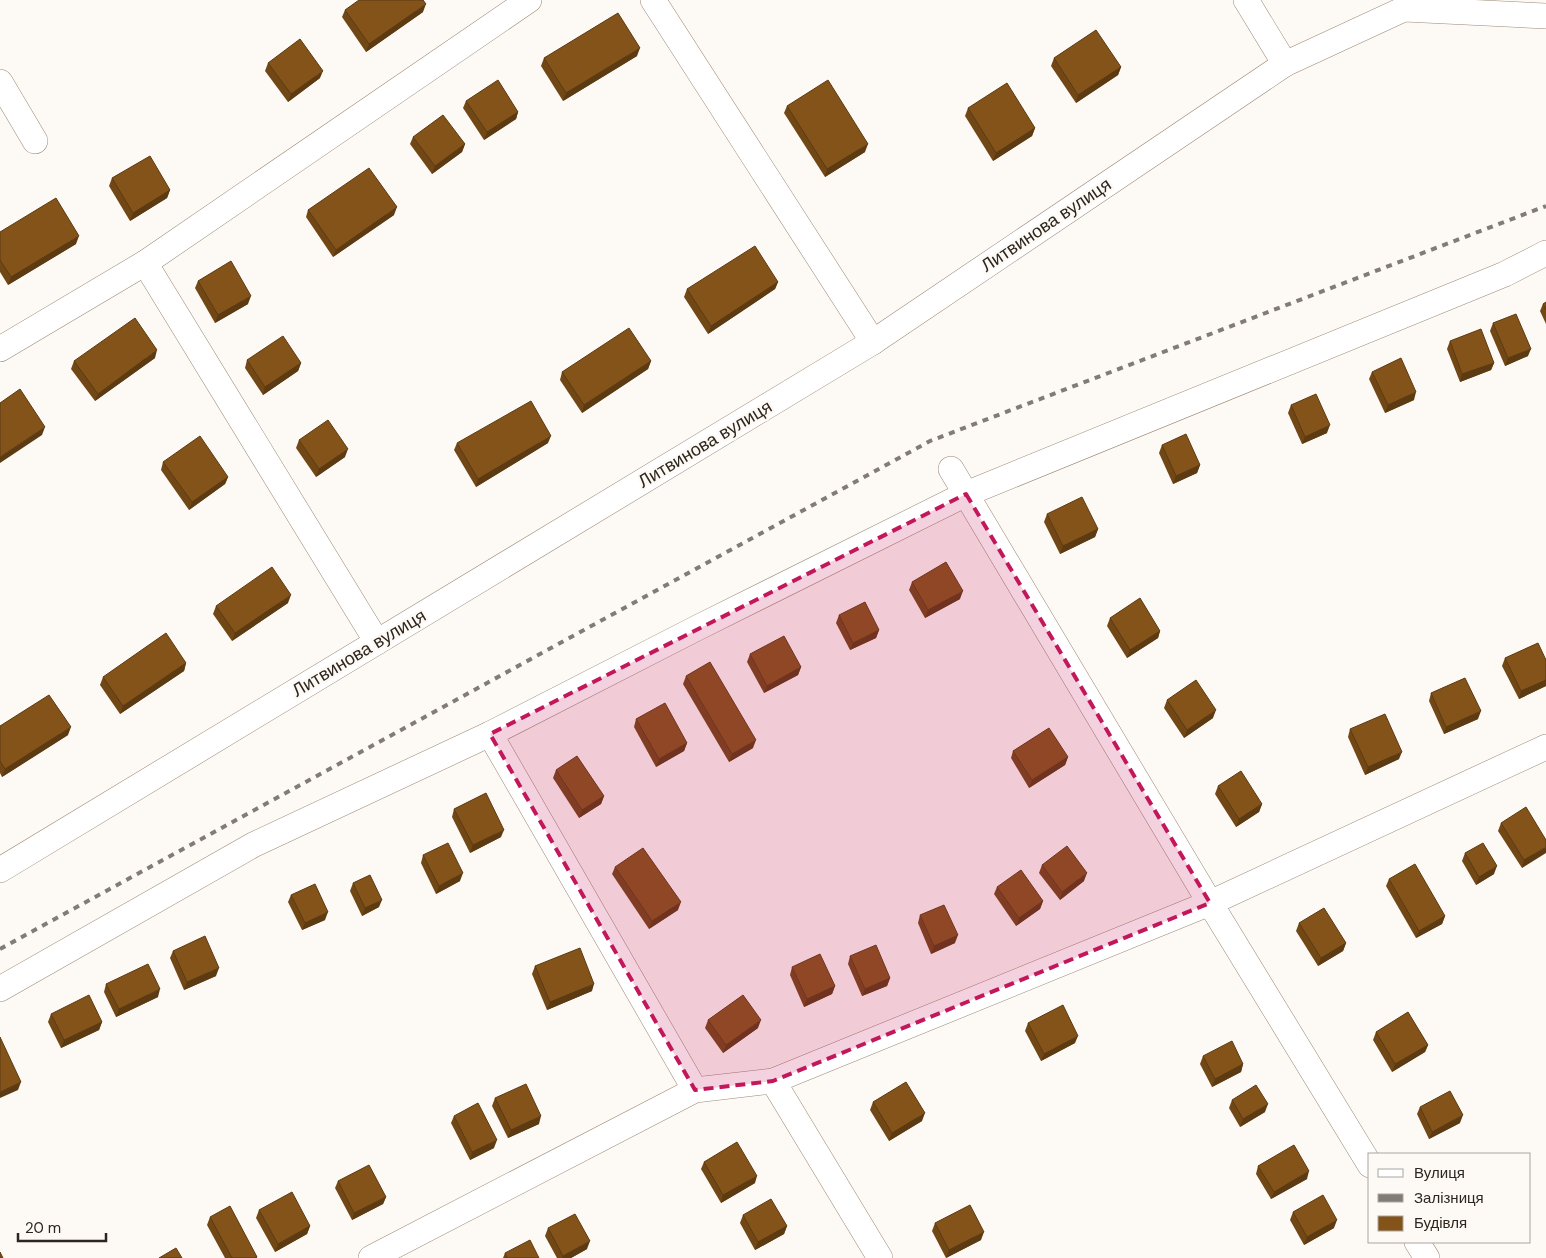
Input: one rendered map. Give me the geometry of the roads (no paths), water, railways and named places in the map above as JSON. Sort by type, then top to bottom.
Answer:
[{"type":"street","points":[[0,349],[145,263],[529,0]]},
{"type":"street","points":[[653,0],[873,342]]},
{"type":"street","points":[[1246,0],[1285,64]]},
{"type":"street","points":[[1404,4],[1546,16]]},
{"type":"street","name":"Литвинова вулиця","points":[[0,870],[873,342],[1285,64],[1404,4]]},
{"type":"street","points":[[0,82],[35,141]]},
{"type":"street","points":[[0,989],[254,846],[490,734],[966,494],[1505,274],[1546,253]]},
{"type":"street","points":[[145,263],[377,642]]},
{"type":"street","points":[[951,469],[1210,903],[1368,1162]]},
{"type":"street","points":[[490,734],[695,1090]]},
{"type":"street","points":[[371,1258],[695,1090],[773,1081],[1210,903],[1546,748]]},
{"type":"street","points":[[773,1081],[880,1258]]},
{"type":"street","points":[[1418,1243],[1427,1258]]},
{"type":"railway","points":[[0,949],[930,441],[1546,206]]}]
